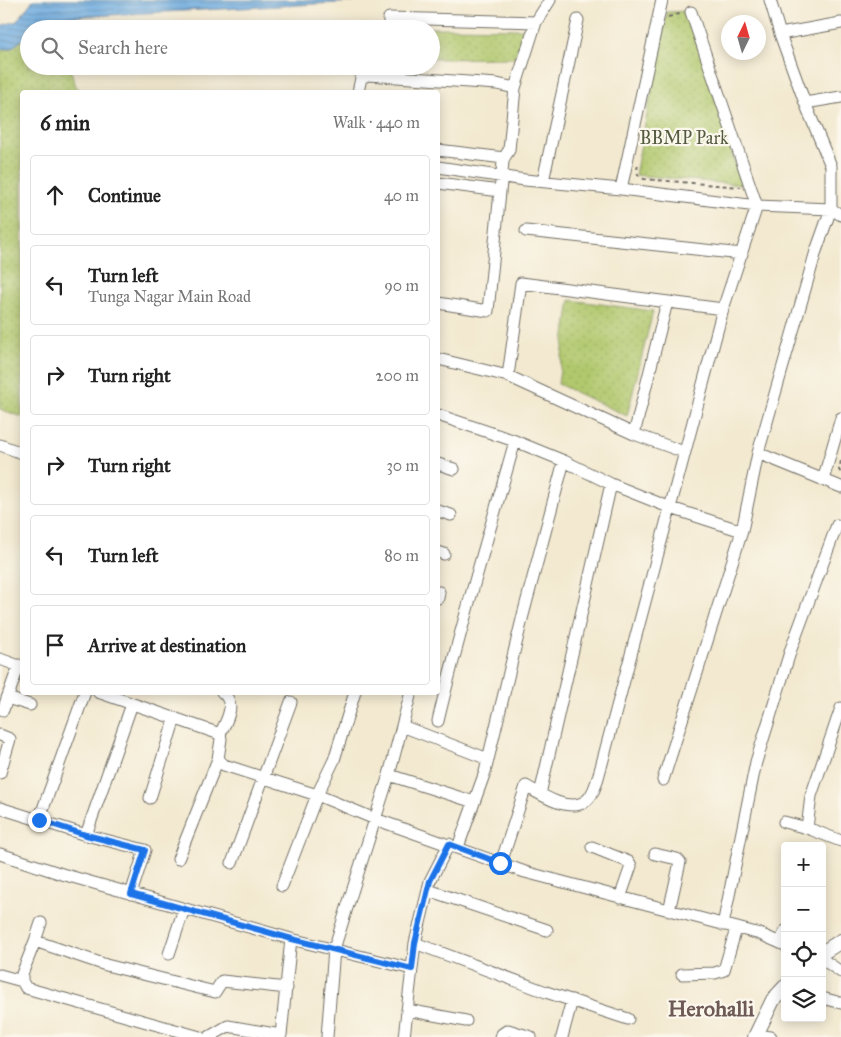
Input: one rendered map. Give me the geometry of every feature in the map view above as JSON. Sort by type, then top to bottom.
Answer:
[{"type":"main road","points":[[829,953],[841,940]]},
{"type":"main road","points":[[756,1036],[774,1000],[781,992]]},
{"type":"street","points":[[440,303],[488,312],[500,191],[504,158],[509,150],[515,88],[536,22],[550,0]]},
{"type":"street","points":[[621,189],[662,0]]},
{"type":"street","points":[[663,780],[742,531],[758,453],[816,251],[836,212],[836,165],[805,103],[770,0]]},
{"type":"street","points":[[500,863],[526,786],[568,806],[580,804],[588,799],[601,767],[723,310],[757,206],[691,12]]},
{"type":"street","points":[[389,20],[389,18],[536,22]]},
{"type":"street","points":[[543,181],[578,20]]},
{"type":"street","points":[[780,34],[841,23]]},
{"type":"street","points":[[358,90],[361,78],[368,75]]},
{"type":"street","points":[[422,75],[515,88]]},
{"type":"street","points":[[805,103],[841,97]]},
{"type":"street","points":[[440,150],[504,158]]},
{"type":"street","points":[[440,167],[757,206],[836,212]]},
{"type":"street","points":[[440,184],[500,191]]},
{"type":"street","points":[[526,231],[742,254]]},
{"type":"street","points":[[508,376],[521,283],[723,310]]},
{"type":"street","points":[[634,434],[667,302]]},
{"type":"street","points":[[440,359],[508,376],[634,434],[684,452]]},
{"type":"street","points":[[440,416],[515,441],[671,508],[742,531]]},
{"type":"street","points":[[823,480],[841,418]]},
{"type":"street","points":[[438,721],[454,653],[474,590],[515,441]]},
{"type":"street","points":[[0,445],[20,452]]},
{"type":"street","points":[[758,453],[841,487]]},
{"type":"street","points":[[404,1037],[415,943],[430,881],[454,846],[474,802],[488,759],[523,615],[564,461]]},
{"type":"street","points":[[440,464],[454,468]]},
{"type":"street","points":[[540,794],[612,484]]},
{"type":"street","points":[[440,512],[451,515]]},
{"type":"street","points":[[723,925],[756,762],[791,649],[837,525]]},
{"type":"street","points":[[0,659],[20,666]]},
{"type":"street","points":[[3,710],[20,668]]},
{"type":"street","points":[[39,820],[84,695]]},
{"type":"street","points":[[106,695],[220,734]]},
{"type":"street","points":[[178,859],[218,759],[220,734],[230,714],[230,705],[226,695]]},
{"type":"street","points":[[282,886],[317,795],[334,760],[354,695]]},
{"type":"street","points":[[328,1037],[334,949],[389,776],[411,695]]},
{"type":"street","points":[[7,698],[30,705]]},
{"type":"street","points":[[232,863],[291,702]]},
{"type":"street","points":[[86,835],[132,704]]},
{"type":"street","points":[[807,828],[811,796],[841,708]]},
{"type":"street","points":[[150,798],[175,718]]},
{"type":"street","points":[[402,726],[488,759]]},
{"type":"street","points":[[0,735],[10,739],[0,773]]},
{"type":"street","points":[[218,759],[224,765],[317,795],[375,819],[525,872],[760,934],[781,944]]},
{"type":"street","points":[[389,776],[474,802]]},
{"type":"street","points":[[0,808],[86,835],[145,850],[131,894]]},
{"type":"street","points":[[784,822],[807,828],[841,841]]},
{"type":"street","points":[[592,848],[629,862],[631,866],[620,898]]},
{"type":"street","points":[[0,854],[184,909],[292,939],[412,969]]},
{"type":"street","points":[[655,854],[677,859],[680,862],[669,911]]},
{"type":"street","points":[[428,890],[547,930]]},
{"type":"street","points":[[169,954],[184,909]]},
{"type":"street","points":[[41,923],[22,974],[22,981],[26,988],[200,1037]]},
{"type":"street","points":[[682,974],[715,973],[724,970],[736,929]]},
{"type":"street","points":[[209,1037],[228,1026],[280,1036],[292,939]]},
{"type":"street","points":[[35,942],[106,965],[215,992],[222,981],[287,988]]},
{"type":"street","points":[[415,943],[628,1019]]},
{"type":"street","points":[[829,953],[841,972]]},
{"type":"street","points":[[0,975],[22,981]]},
{"type":"street","points":[[826,999],[841,1003]]},
{"type":"street","points":[[562,1037],[572,1000]]},
{"type":"street","points":[[407,1010],[466,1021]]},
{"type":"street","points":[[501,1037],[508,1030],[531,1037]]},
{"type":"street","points":[[756,1036],[771,1037]]},
{"type":"path","points":[[665,21],[667,17],[691,12]]},
{"type":"path","points":[[638,162],[637,172],[639,177],[644,179],[751,188]]},
{"type":"path","points":[[841,462],[839,470],[841,473]]},
{"type":"green space","name":"BBMP Park","points":[[688,11],[742,185],[635,175],[667,12]]},
{"type":"green space","points":[[440,28],[526,29],[514,58],[440,59]]},
{"type":"green space","points":[[20,42],[20,75],[72,75],[77,90],[20,90],[20,416],[0,409],[0,49],[10,49]]},
{"type":"green space","points":[[570,300],[653,311],[627,416],[558,384]]},
{"type":"water","points":[[33,0],[354,0],[354,2],[53,18],[50,20],[20,20],[20,42],[10,49],[0,49],[0,26],[17,21]]},
{"type":"district","name":"Herohalli","points":[[711,1008]]},
{"type":"route","points":[[39,820],[86,835],[145,850],[131,894],[292,939],[412,969],[415,943],[430,881],[449,844],[500,863]]}]
